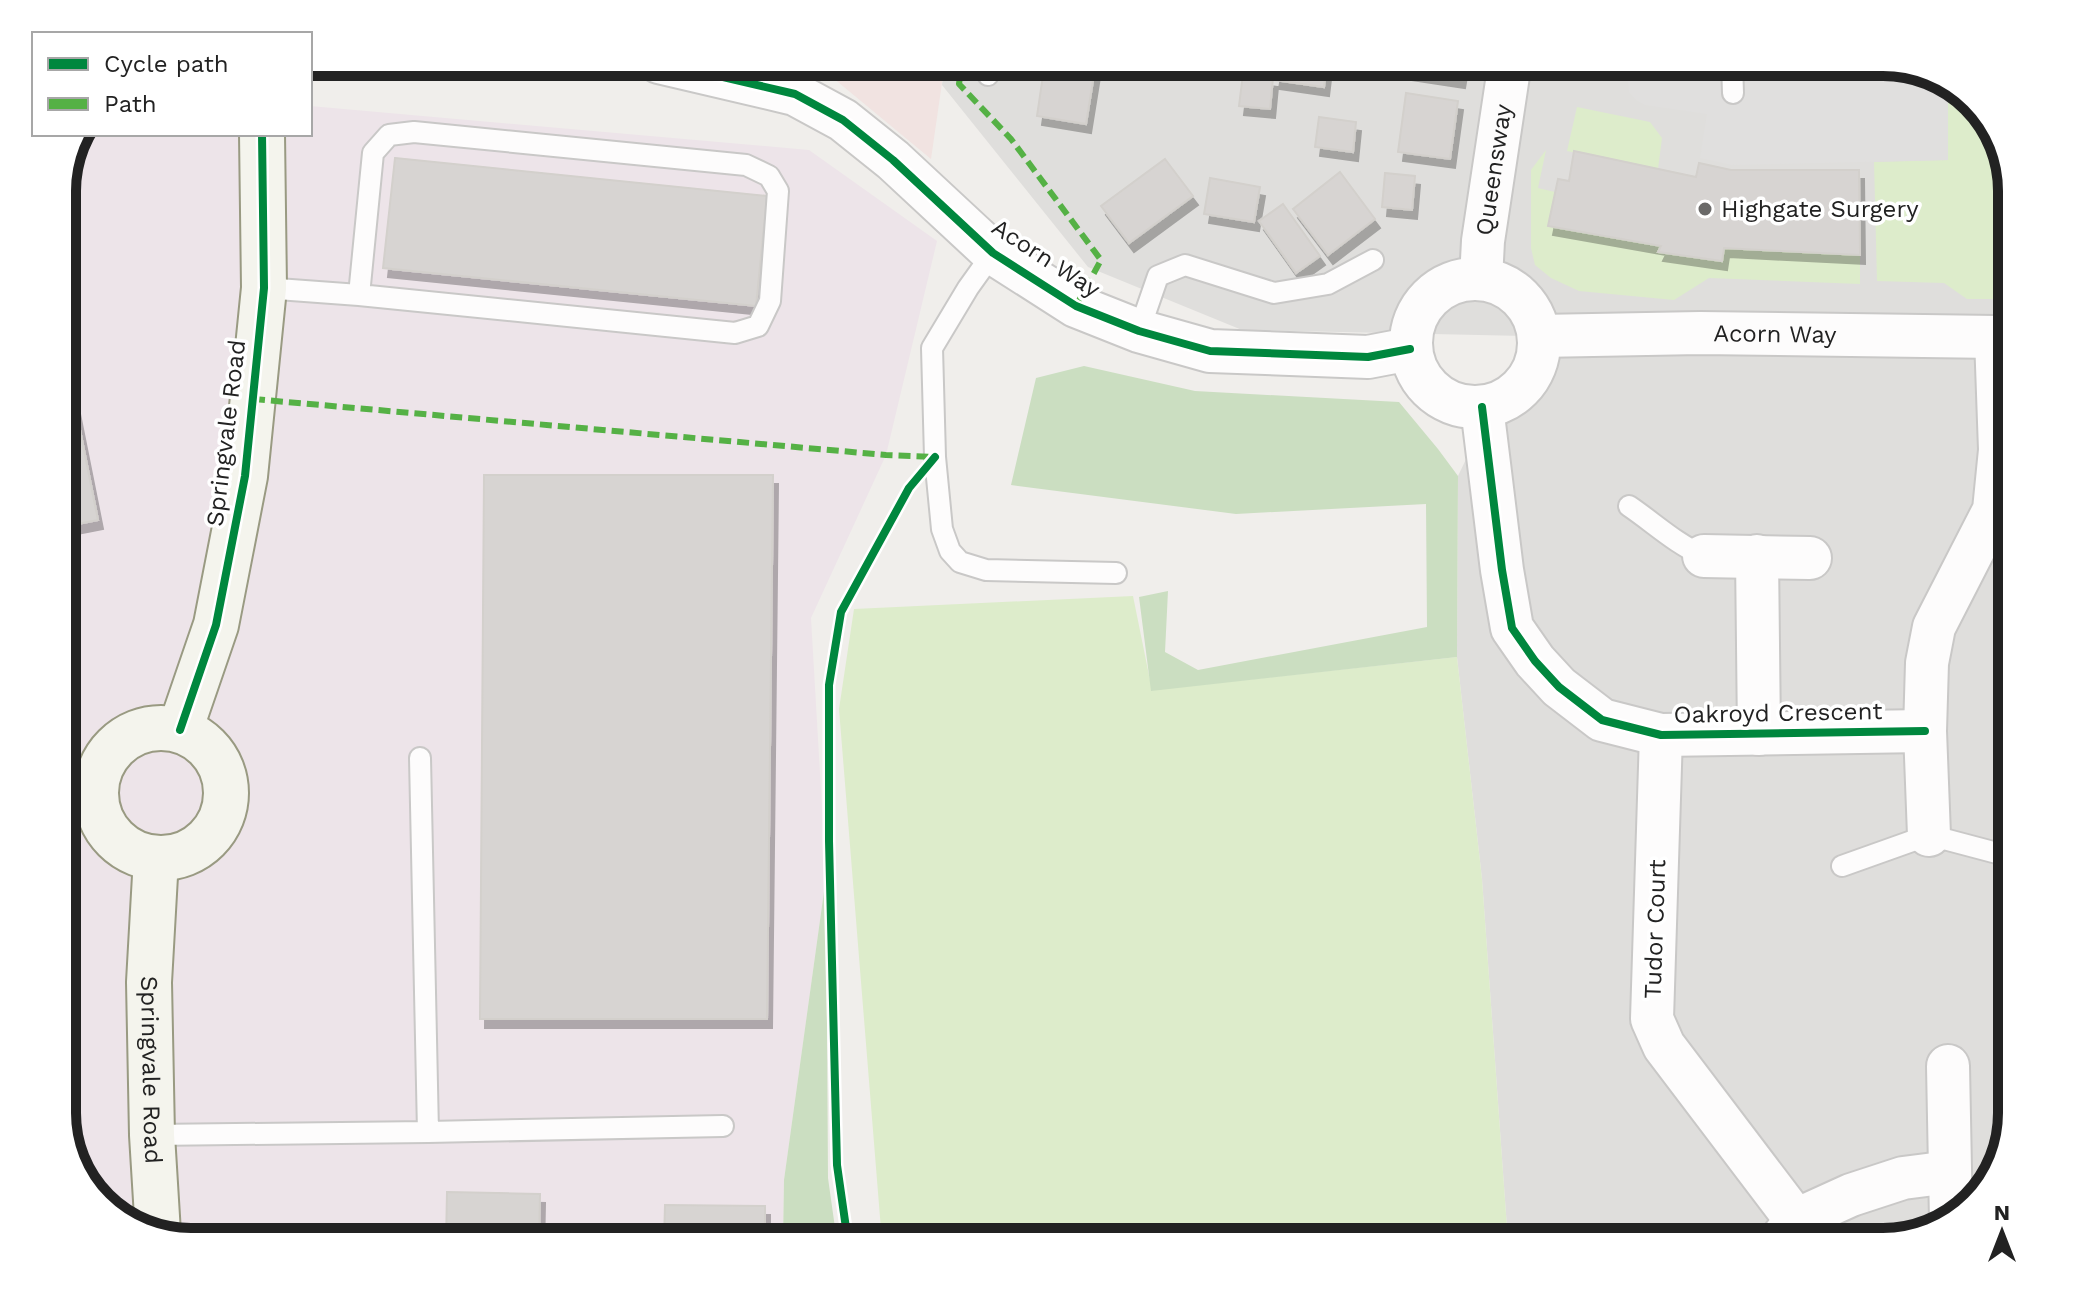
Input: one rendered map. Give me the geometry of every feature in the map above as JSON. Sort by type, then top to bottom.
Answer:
[{"type":"street","name":"Acorn Way","points":[[718,76],[795,94],[843,120],[893,160],[993,253],[1076,306],[1139,331],[1210,351],[1368,357],[1410,349]]},
{"type":"street","name":"Queensway","points":[[1481,279],[1483,241],[1508,76]]},
{"type":"street","name":"Springvale Road","points":[[180,730],[216,625],[245,476],[264,288],[262,136]]},
{"type":"street","points":[[1481,279],[1503,284],[1521,298],[1534,316],[1539,336],[1537,358],[1528,379],[1512,395],[1482,407],[1459,405],[1438,396],[1422,380],[1410,349],[1412,326],[1422,306],[1438,290],[1458,281],[1481,279]]},
{"type":"street","name":"Acorn Way","points":[[1539,336],[1700,333],[1998,336]]},
{"type":"street","name":"Oakroyd Crescent","points":[[1482,407],[1512,628],[1535,661],[1559,687],[1602,720],[1661,735],[1925,731]]},
{"type":"street","points":[[1929,835],[1925,731],[1927,663],[1934,627],[1994,510],[1998,470]]},
{"type":"street","points":[[1704,556],[1810,558]]},
{"type":"street","points":[[1757,556],[1759,734]]},
{"type":"street","points":[[163,728],[180,730],[197,739],[211,752],[221,768],[226,786],[225,805],[219,824],[208,839],[175,857],[156,858],[137,854],[120,844],[107,831],[98,813],[79,794],[97,777],[104,760],[115,746],[129,736],[163,728]]},
{"type":"street","name":"Tudor Court","points":[[1661,735],[1652,1019],[1664,1046],[1786,1228]]},
{"type":"street","name":"Springvale Road","points":[[156,858],[149,982],[157,1223]]},
{"type":"street","points":[[1948,1066],[1951,1206]]},
{"type":"street","name":"Tudor Court","points":[[1793,1228],[1851,1195],[1903,1178],[1950,1172]]},
{"type":"lane","points":[[1732,76],[1733,93]]},
{"type":"lane","points":[[264,288],[735,333],[758,326],[770,301],[778,191],[769,176],[746,165],[414,132],[389,135],[373,153],[359,295]]},
{"type":"lane","points":[[993,253],[932,348],[938,486],[942,529],[950,551],[960,562],[986,570],[1116,573]]},
{"type":"lane","points":[[1139,331],[1158,276],[1185,265],[1274,293],[1328,284],[1373,260]]},
{"type":"lane","points":[[1629,506],[1685,548],[1704,556]]},
{"type":"lane","points":[[420,758],[428,1132]]},
{"type":"lane","points":[[1842,866],[1929,835],[1998,853]]},
{"type":"lane","points":[[152,1135],[723,1126]]},
{"type":"shaded area","points":[[831,76],[943,76],[931,159]]},
{"type":"shaded area","points":[[943,76],[1883,76],[1927,85],[1940,91],[1969,115],[1979,127],[1992,154],[1998,184],[1998,1113],[1989,1157],[1974,1183],[1962,1192],[1962,1196],[1940,1213],[1898,1227],[1507,1228],[1482,879],[1457,657],[1458,476],[1525,336],[1242,330],[1088,267],[942,85]]},
{"type":"shaded area","points":[[1628,76],[1883,76],[1913,80],[1948,97],[1948,160],[1732,165],[1700,158],[1707,114],[1645,105],[1629,92]]},
{"type":"shaded area","points":[[312,106],[809,150],[937,241],[886,455],[811,618],[826,877],[784,1180],[783,1228],[191,1228],[161,1224],[134,1213],[115,1199],[95,1177],[82,1150],[76,1120],[76,184],[80,161],[90,136],[312,136]]},
{"type":"green space","points":[[1948,97],[1979,127],[1996,169],[1998,299],[1967,299],[1944,283],[1877,281],[1874,162],[1948,160]]},
{"type":"green space","points":[[1577,107],[1650,122],[1662,138],[1658,169],[1567,151]]},
{"type":"green space","points":[[1546,150],[1538,188],[1555,192],[1548,226],[1661,246],[1659,252],[1721,261],[1724,248],[1860,255],[1860,284],[1709,278],[1674,300],[1579,291],[1551,278],[1535,265],[1531,248],[1531,170]]},
{"type":"green space","points":[[1084,366],[1195,391],[1399,402],[1458,476],[1457,657],[1151,691],[1139,597],[1168,591],[1165,652],[1198,670],[1427,627],[1426,504],[1236,514],[1011,485],[1036,378]]},
{"type":"green space","points":[[1133,596],[1152,690],[1457,657],[1482,879],[1507,1228],[881,1228],[839,709],[854,609]]},
{"type":"green space","points":[[826,877],[828,1178],[835,1228],[783,1228],[784,1180]]},
{"type":"building","points":[[1043,76],[1094,76],[1086,124],[1037,116]]},
{"type":"building","points":[[1243,76],[1273,78],[1270,109],[1239,106]]},
{"type":"building","points":[[1275,76],[1325,76],[1324,87],[1274,80]]},
{"type":"building","points":[[1406,93],[1458,101],[1450,159],[1398,152]]},
{"type":"building","points":[[1319,117],[1356,122],[1353,152],[1315,147]]},
{"type":"building","name":"Highgate Surgery","points":[[1574,151],[1696,177],[1699,163],[1731,170],[1859,170],[1860,255],[1724,248],[1722,261],[1658,252],[1661,246],[1548,226],[1558,179],[1569,181]]},
{"type":"building","points":[[395,158],[767,196],[756,306],[383,268]]},
{"type":"building","points":[[1165,159],[1193,196],[1129,243],[1101,206]]},
{"type":"building","points":[[1340,172],[1375,219],[1328,255],[1293,209]]},
{"type":"building","points":[[1385,173],[1415,176],[1412,210],[1382,207]]},
{"type":"building","points":[[1210,178],[1260,187],[1254,222],[1204,214]]},
{"type":"building","points":[[1283,204],[1320,256],[1296,273],[1259,221]]},
{"type":"building","points":[[76,410],[98,520],[76,524]]},
{"type":"building","points":[[484,475],[773,475],[767,1019],[480,1019]]},
{"type":"building","points":[[447,1192],[540,1194],[539,1228],[446,1228]]},
{"type":"building","points":[[665,1205],[765,1206],[765,1228],[664,1228]]},
{"type":"marked path","points":[[960,76],[959,84],[1011,139],[1101,260],[1076,306]]},
{"type":"marked path","points":[[253,399],[935,457]]},
{"type":"cycle path","points":[[718,76],[795,94],[843,120],[893,160],[993,253],[1076,306],[1139,331],[1210,351],[1368,357],[1410,349]]},
{"type":"cycle path","points":[[180,730],[216,625],[245,476],[264,288],[262,136]]},
{"type":"cycle path","points":[[1482,407],[1512,628],[1535,661],[1559,687],[1602,720],[1661,735],[1925,731]]},
{"type":"cycle path","points":[[846,1228],[837,1165],[829,841],[829,685],[841,612],[909,488],[935,457]]},
{"type":"place","name":"Highgate Surgery","points":[[1705,209]]}]
